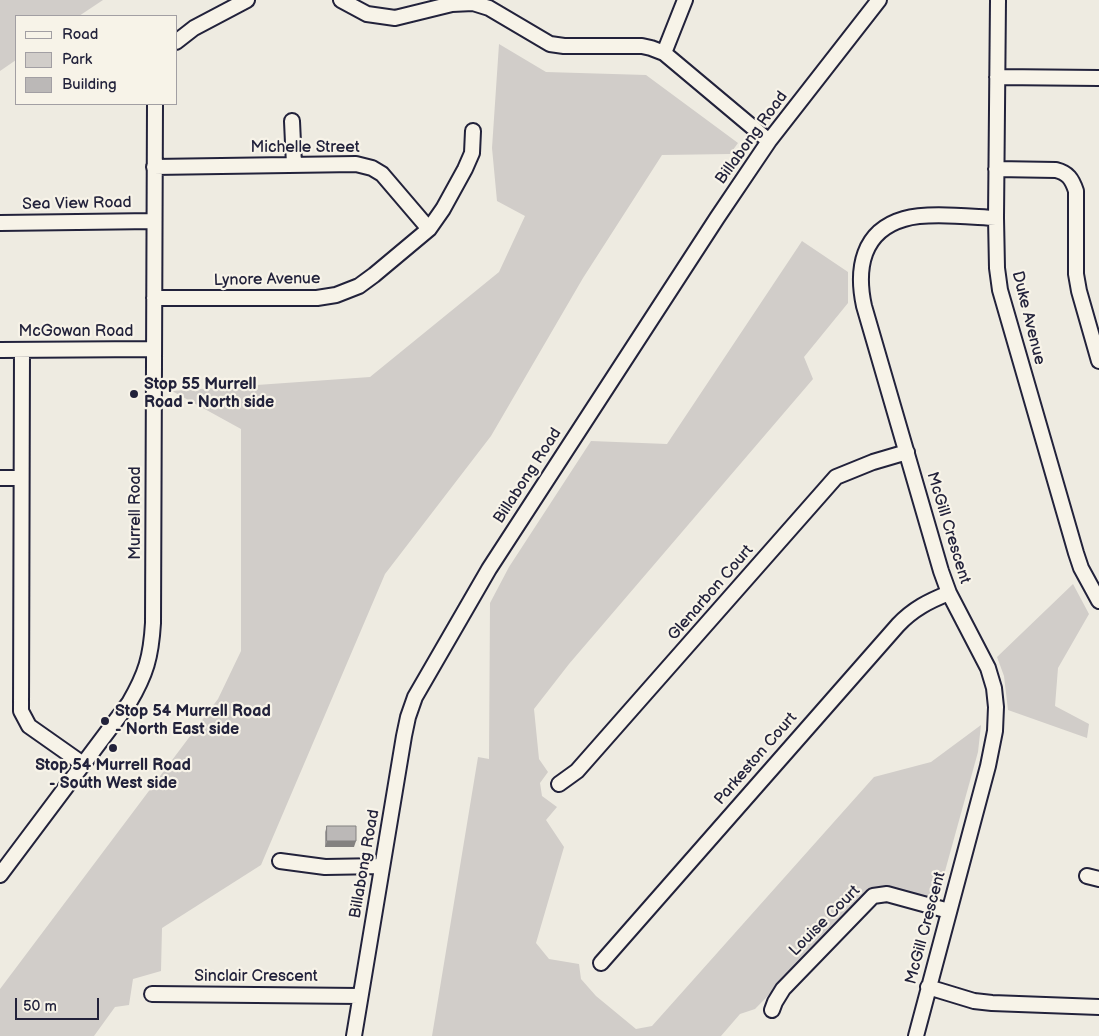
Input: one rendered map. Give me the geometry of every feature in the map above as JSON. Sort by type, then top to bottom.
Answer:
[{"type":"street","points":[[178,40],[194,28],[247,0]]},
{"type":"street","points":[[341,0],[368,14],[395,18],[452,4],[473,3],[489,8],[550,44],[564,46],[642,46],[651,48],[664,53],[770,141]]},
{"type":"street","points":[[664,53],[685,0]]},
{"type":"street","name":"Billabong Road","points":[[354,1036],[404,736],[415,697],[489,570],[712,226],[770,141],[879,0]]},
{"type":"street","name":"Duke Avenue","points":[[998,0],[997,268],[1003,303],[1076,553],[1085,577],[1099,601]]},
{"type":"street","points":[[997,77],[1099,78]]},
{"type":"street","name":"Murrell Road","points":[[0,875],[129,703],[144,676],[151,653],[153,623],[154,105]]},
{"type":"street","points":[[292,121],[294,165]]},
{"type":"street","name":"Lynore Avenue","points":[[154,298],[304,298],[336,295],[354,288],[374,276],[429,229],[443,209],[465,169],[472,153],[473,131]]},
{"type":"street","name":"Michelle Street","points":[[154,166],[356,164],[372,168],[385,177],[429,229]]},
{"type":"street","points":[[996,169],[1056,170],[1064,172],[1071,179],[1076,191],[1077,282],[1099,362]]},
{"type":"street","name":"McGill Crescent","points":[[916,1036],[988,766],[995,731],[996,707],[991,677],[949,594],[941,571],[864,306],[860,278],[863,258],[868,246],[884,230],[904,219],[925,216],[996,218]]},
{"type":"street","name":"Sea View Road","points":[[0,223],[154,221]]},
{"type":"street","name":"McGowan Road","points":[[0,350],[153,349]]},
{"type":"street","points":[[22,350],[21,711],[29,726],[83,764]]},
{"type":"street","name":"Glenarbon Court","points":[[559,784],[577,771],[836,478],[873,462],[907,452]]},
{"type":"street","points":[[0,478],[21,478]]},
{"type":"street","name":"Parkeston Court","points":[[601,963],[898,625],[922,605],[949,594]]},
{"type":"street","points":[[280,861],[325,867],[382,866]]},
{"type":"street","name":"Louise Court","points":[[772,1010],[779,996],[789,983],[873,896],[887,894],[949,911]]},
{"type":"street","points":[[928,987],[992,1003],[1099,1007]]},
{"type":"street","name":"Sinclair Crescent","points":[[152,994],[360,996]]},
{"type":"green space","points":[[0,0],[103,0],[80,15],[15,15],[15,61],[0,71]]},
{"type":"green space","points":[[499,44],[546,72],[646,75],[738,143],[730,154],[662,155],[583,278],[491,436],[385,574],[261,865],[162,928],[161,971],[133,979],[129,1005],[115,1007],[94,1036],[0,1036],[0,989],[218,699],[241,651],[241,429],[172,391],[370,377],[499,272],[525,216],[497,201],[492,148]]},
{"type":"green space","points":[[802,241],[848,272],[848,303],[804,357],[813,379],[569,664],[534,709],[539,759],[548,772],[540,783],[542,796],[557,807],[546,820],[564,847],[536,943],[549,959],[579,964],[581,979],[596,996],[636,1029],[652,1026],[874,777],[931,762],[981,725],[978,752],[937,900],[882,886],[871,891],[755,1009],[740,1014],[721,1036],[432,1036],[478,757],[489,759],[490,603],[509,567],[591,441],[667,444]]},
{"type":"green space","points":[[1073,584],[1089,614],[1058,668],[1055,706],[1089,724],[1087,738],[1008,710],[1004,676],[997,657]]},
{"type":"building","points":[[327,826],[356,826],[356,841],[327,841]]},
{"type":"place","name":"Stop 55 Murrell Road - North side","points":[[134,394]]},
{"type":"place","name":"Stop 54 Murrell Road - North East side","points":[[105,721]]},
{"type":"place","name":"Stop 54 Murrell Road - South West side","points":[[113,748]]}]
